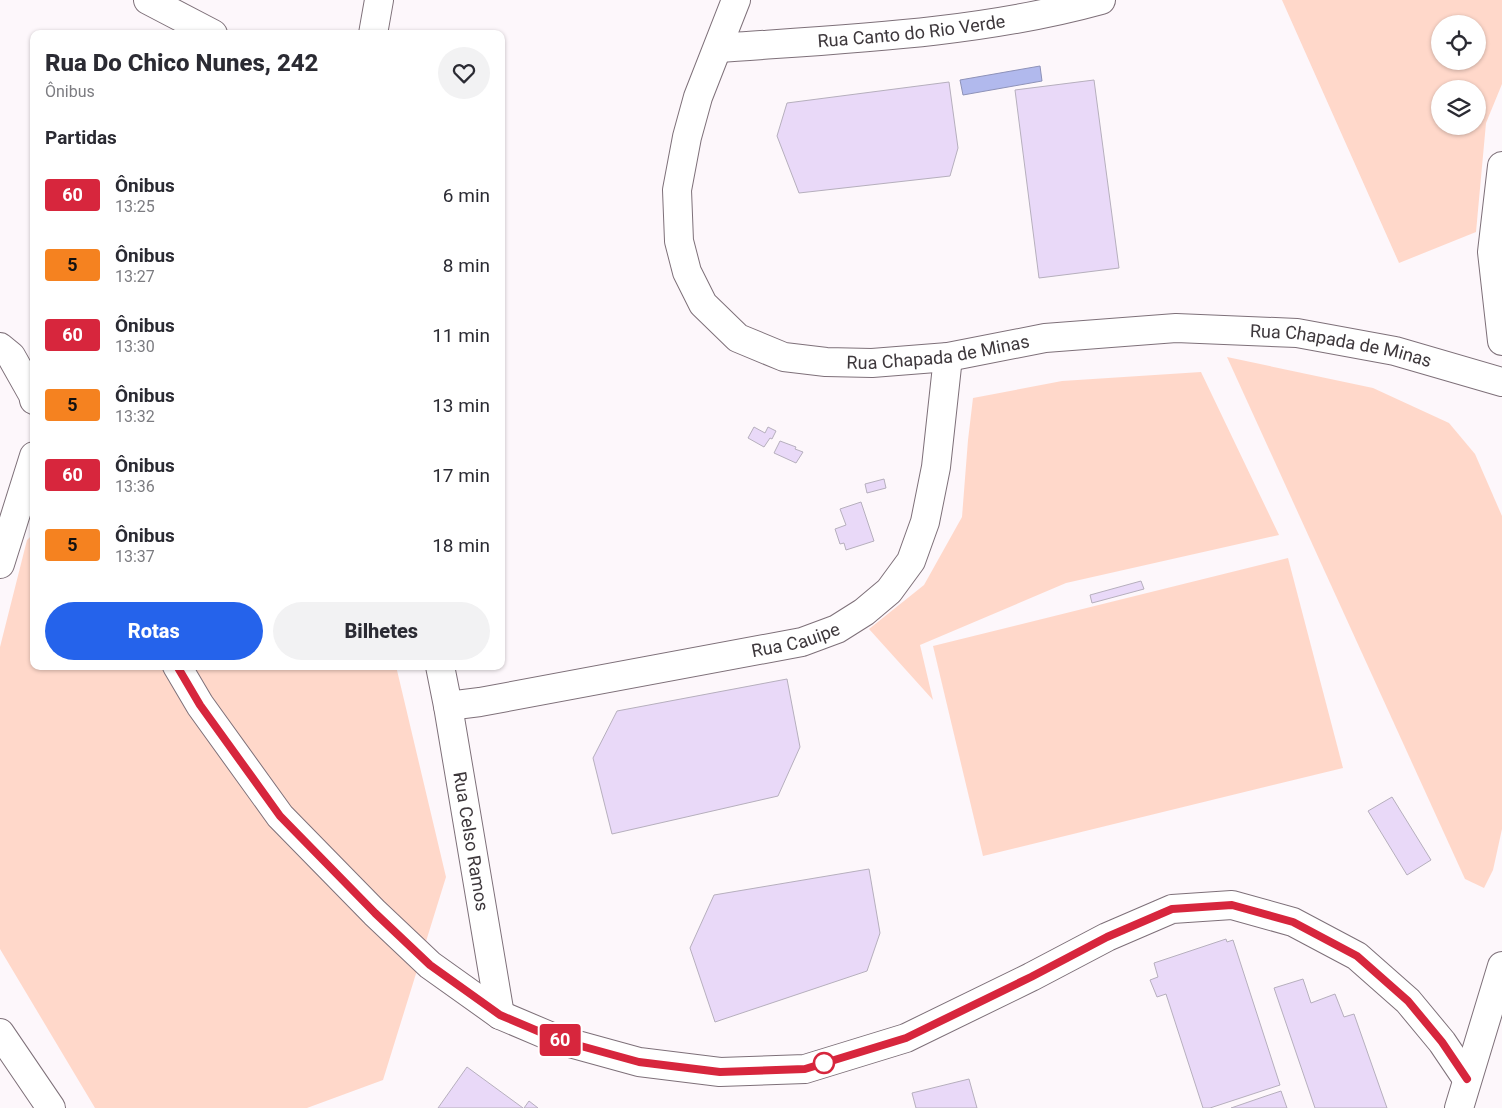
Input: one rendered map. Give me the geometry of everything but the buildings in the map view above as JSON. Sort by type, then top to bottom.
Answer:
[{"type":"street","points":[[148,0],[206,30]]},
{"type":"street","points":[[374,30],[380,0]]},
{"type":"street","name":"Rua Chapada de Minas","points":[[736,0],[698,97],[687,137],[677,190],[681,249],[687,272],[703,304],[738,338],[784,357],[826,362],[872,362],[948,357],[1045,338],[1176,328],[1288,333],[1395,351],[1502,382]]},
{"type":"street","name":"Rua Canto do Rio Verde","points":[[718,48],[909,33],[1036,15],[1101,0]]},
{"type":"street","points":[[1502,166],[1492,252],[1502,341]]},
{"type":"street","points":[[0,347],[11,356],[30,390]]},
{"type":"street","name":"Rua Cauipe","points":[[448,706],[480,702],[802,642],[837,628],[864,612],[889,591],[911,561],[925,522],[940,441],[948,357]]},
{"type":"street","points":[[0,564],[30,469]]},
{"type":"street","points":[[179,670],[200,705],[280,816],[375,913],[430,965],[500,1015],[559,1040],[639,1062],[720,1072],[805,1069],[906,1038],[1031,977],[1107,937],[1172,909],[1232,905],[1293,922],[1357,956],[1408,1001],[1442,1042],[1467,1079]]},
{"type":"street","name":"Rua Celso Ramos","points":[[441,670],[500,1015]]},
{"type":"street","points":[[1459,1108],[1502,966]]},
{"type":"street","points":[[0,1033],[51,1108]]},
{"type":"shaded area","points":[[1282,0],[1502,0],[1502,84],[1486,123],[1486,80],[1431,80],[1431,135],[1485,135],[1476,232],[1399,263]]},
{"type":"shaded area","points":[[1227,357],[1373,388],[1449,423],[1475,454],[1502,516],[1502,829],[1493,870],[1484,888],[1465,879]]},
{"type":"shaded area","points":[[1201,372],[1279,535],[1066,583],[920,645],[933,700],[869,629],[924,585],[962,517],[973,398],[1062,381]]},
{"type":"shaded area","points":[[30,537],[30,670],[397,670],[446,877],[383,1080],[307,1108],[95,1108],[0,949],[0,647],[27,540]]},
{"type":"shaded area","points":[[1288,558],[1343,768],[983,856],[933,646]]},
{"type":"water","points":[[1040,66],[1042,81],[963,95],[960,80]]},
{"type":"bus line","name":"60","points":[[179,670],[200,705],[280,816],[375,913],[430,965],[500,1015],[559,1040],[639,1062],[720,1072],[805,1069],[906,1038],[1031,977],[1107,937],[1172,909],[1232,905],[1293,922],[1357,956],[1408,1001],[1442,1042],[1467,1079]]}]
